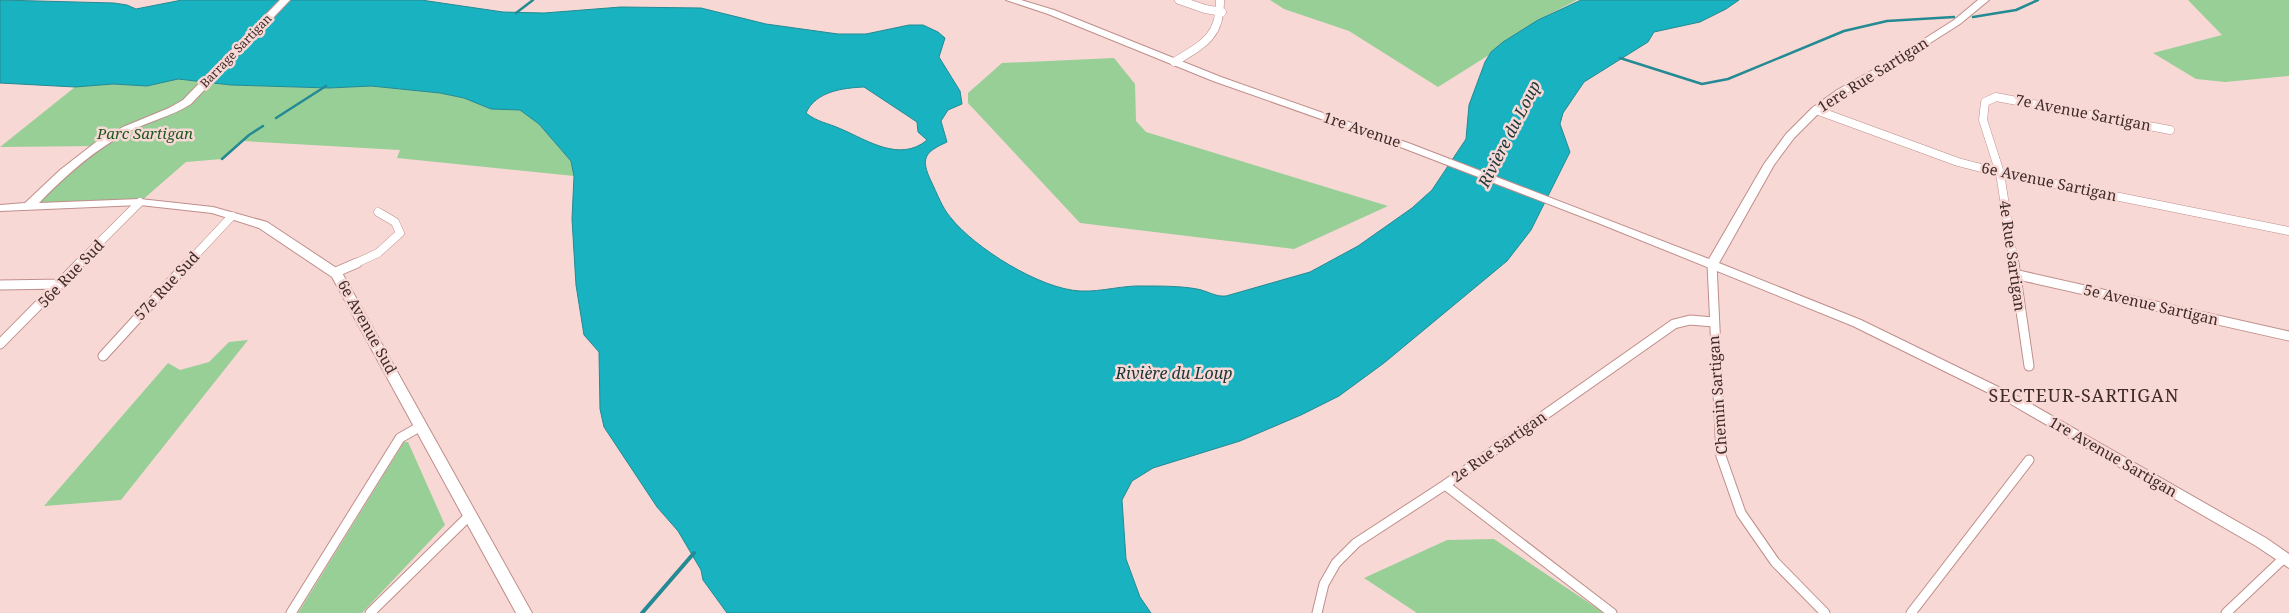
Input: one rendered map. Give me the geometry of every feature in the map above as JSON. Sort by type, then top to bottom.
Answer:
[{"type":"main road","name":"Barrage Sartigan","points":[[30,205],[66,169],[105,141],[130,128],[176,110],[187,102],[285,0]]},
{"type":"main road","name":"1re Avenue","points":[[1011,0],[1060,15],[1174,62],[1407,146],[1712,264]]},
{"type":"main road","name":"1ere Rue Sartigan","points":[[1712,264],[1769,164],[1790,136],[1816,110],[1841,92],[1894,62],[1957,22],[1984,0]]},
{"type":"main road","name":"6e Avenue Sud","points":[[0,208],[30,205],[140,202],[212,210],[263,225],[336,272],[524,613]]},
{"type":"main road","name":"1re Avenue Sartigan","points":[[1712,264],[1857,324],[2014,400],[2261,542],[2286,560]]},
{"type":"street","points":[[1178,0],[1205,9],[1222,12]]},
{"type":"street","points":[[1174,62],[1213,35],[1219,24],[1222,12],[1220,0]]},
{"type":"street","name":"7e Avenue Sartigan","points":[[1996,97],[2170,130]]},
{"type":"street","name":"4e Rue Sartigan","points":[[1996,97],[1985,102],[1983,120],[2000,173],[2029,366]]},
{"type":"street","name":"6e Avenue Sartigan","points":[[1816,110],[1958,162],[2000,173],[2289,231]]},
{"type":"street","name":"56e Rue Sud","points":[[0,344],[62,284],[140,202]]},
{"type":"street","points":[[336,272],[367,260],[390,246],[400,234],[398,226],[392,219],[378,212]]},
{"type":"street","name":"57e Rue Sud","points":[[103,356],[232,216]]},
{"type":"street","name":"Chemin Sartigan","points":[[1712,264],[1720,456],[1742,513],[1775,562],[1825,613]]},
{"type":"street","name":"5e Avenue Sartigan","points":[[2014,274],[2289,336]]},
{"type":"street","points":[[0,285],[62,284]]},
{"type":"street","name":"2e Rue Sartigan","points":[[1317,613],[1324,584],[1336,563],[1356,543],[1445,485],[1674,324],[1690,320],[1714,322]]},
{"type":"street","points":[[291,613],[400,438],[421,426]]},
{"type":"street","points":[[1911,613],[2029,460]]},
{"type":"street","points":[[1445,485],[1612,613]]},
{"type":"street","points":[[370,613],[470,515]]},
{"type":"street","points":[[2226,613],[2286,560]]},
{"type":"green space","points":[[1270,0],[1577,0],[1538,20],[1489,55],[1438,87],[1349,31],[1284,9]]},
{"type":"green space","points":[[2188,0],[2289,0],[2289,76],[2225,82],[2196,79],[2153,53],[2222,35]]},
{"type":"green space","points":[[1114,58],[1135,84],[1136,121],[1146,132],[1388,206],[1294,249],[1080,223],[968,103],[968,93],[1002,63]]},
{"type":"green space","name":"Parc Sartigan","points":[[178,79],[231,85],[322,88],[371,86],[440,93],[464,98],[491,109],[520,110],[539,124],[571,161],[574,176],[397,158],[400,150],[243,141],[222,159],[186,162],[140,202],[30,205],[97,146],[0,147],[75,87],[113,84],[147,86]]},
{"type":"green space","points":[[248,340],[121,500],[44,506],[168,363],[180,370],[209,362],[229,342]]},
{"type":"green space","points":[[404,442],[408,442],[445,525],[362,613],[298,613]]},
{"type":"green space","points":[[1494,539],[1604,613],[1417,613],[1364,578],[1447,540]]},
{"type":"water","name":"Rivière du Loup","points":[[0,0],[114,3],[136,9],[182,0],[421,0],[503,12],[544,13],[621,7],[701,8],[766,24],[838,34],[866,34],[909,25],[923,25],[938,32],[945,38],[939,57],[960,91],[962,104],[948,110],[941,121],[947,142],[929,153],[925,161],[928,173],[942,205],[962,230],[992,254],[1010,265],[1046,283],[1064,289],[1088,291],[1136,286],[1171,286],[1197,289],[1218,296],[1226,296],[1310,272],[1358,246],[1412,208],[1432,190],[1466,139],[1469,105],[1485,62],[1491,52],[1503,42],[1538,20],[1581,0],[1739,0],[1700,22],[1654,32],[1648,42],[1584,82],[1563,113],[1560,124],[1570,152],[1531,230],[1507,261],[1384,363],[1339,396],[1301,415],[1240,441],[1153,468],[1132,481],[1122,500],[1126,559],[1140,597],[1151,613],[727,613],[703,580],[701,570],[678,531],[657,507],[604,427],[600,409],[599,352],[584,335],[576,285],[572,219],[574,176],[571,161],[539,124],[520,110],[491,109],[464,98],[440,93],[371,86],[329,88],[231,85],[178,79],[147,86],[113,84],[75,87],[0,83]],"holes":[[[864,87],[917,122],[918,132],[927,140],[917,147],[895,150],[873,143],[806,113],[816,100],[823,95],[847,88]]]},
{"type":"waterway","points":[[516,13],[533,0]]},
{"type":"waterway","points":[[1973,17],[2016,10],[2038,0]]},
{"type":"waterway","points":[[1620,58],[1702,84],[1728,79],[1844,31],[1887,21],[1954,17]]},
{"type":"waterway","points":[[276,118],[326,86]]},
{"type":"waterway","points":[[222,159],[249,135],[263,126]]},
{"type":"waterway","points":[[642,613],[694,553]]},
{"type":"district","name":"SECTEUR-SARTIGAN","points":[[2084,396]]}]
